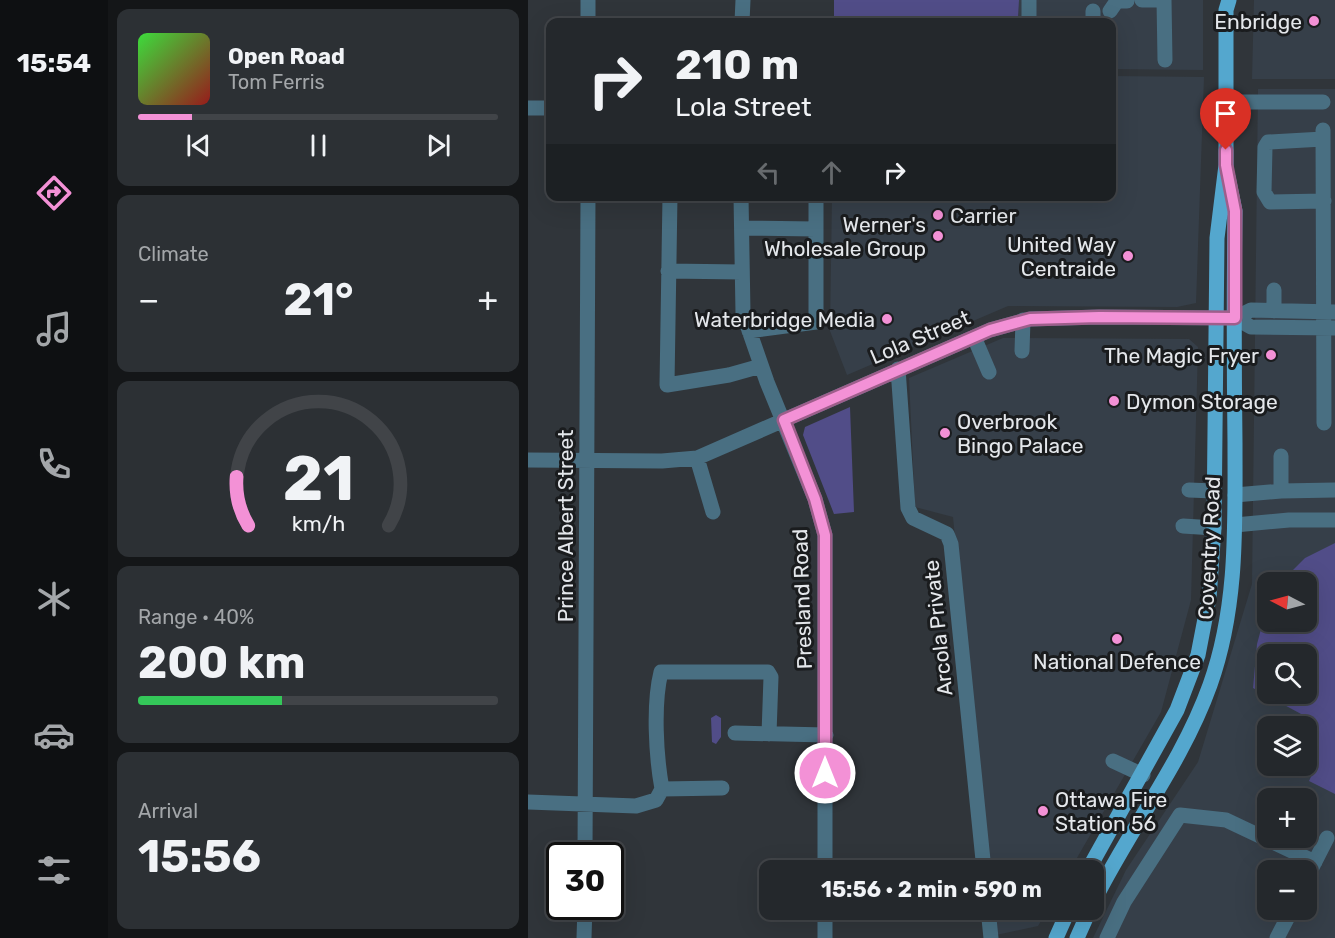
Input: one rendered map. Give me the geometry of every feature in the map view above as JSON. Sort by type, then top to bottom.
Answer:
[{"type":"main road","name":"Coventry Road","points":[[1093,860],[1143,775],[1177,710],[1198,655],[1209,598],[1214,528],[1217,238],[1226,165],[1225,3]]},
{"type":"main road","name":"Coventry Road","points":[[1104,883],[1187,738],[1210,685],[1229,610],[1235,495],[1235,211],[1226,165]]},
{"type":"main road","points":[[1214,490],[1235,495]]},
{"type":"main road","points":[[1056,938],[1064,920]]},
{"type":"main road","points":[[1077,938],[1084,920]]},
{"type":"street","points":[[588,0],[588,18]]},
{"type":"street","points":[[742,18],[743,0]]},
{"type":"street","points":[[1029,0],[1029,18]]},
{"type":"street","points":[[1142,0],[1164,3],[1166,60]]},
{"type":"street","points":[[1110,10],[1117,1],[1127,1]]},
{"type":"street","points":[[1227,102],[1323,102]]},
{"type":"street","points":[[528,108],[546,108]]},
{"type":"street","points":[[1324,201],[1270,202],[1264,192],[1265,147],[1269,142],[1323,135],[1329,320],[1324,423]]},
{"type":"street","name":"Prince Albert Street","points":[[585,842],[588,201]]},
{"type":"street","points":[[669,201],[667,385],[729,375],[761,366]]},
{"type":"street","name":"Presland Road","points":[[741,201],[743,313],[761,366],[815,499],[825,535],[825,860]]},
{"type":"street","points":[[749,332],[816,322],[816,201]]},
{"type":"street","points":[[742,228],[816,229]]},
{"type":"street","points":[[668,271],[742,272]]},
{"type":"street","points":[[1274,290],[1274,311]]},
{"type":"street","points":[[1235,318],[1251,310],[1274,311],[1329,320]]},
{"type":"street","name":"Lola Street","points":[[528,460],[662,461],[696,458],[898,369],[974,337],[1023,320],[1099,317],[1235,318]]},
{"type":"street","points":[[1235,318],[1251,327],[1329,320]]},
{"type":"street","points":[[1022,351],[1023,320]]},
{"type":"street","points":[[974,337],[989,372]]},
{"type":"street","name":"Arcola Private","points":[[898,369],[908,508],[918,522],[947,534],[951,544],[983,860]]},
{"type":"street","points":[[1281,456],[1281,491]]},
{"type":"street","points":[[696,458],[713,512]]},
{"type":"street","points":[[1189,490],[1214,490]]},
{"type":"street","points":[[1235,495],[1335,490]]},
{"type":"street","points":[[1234,525],[1289,520],[1335,520]]},
{"type":"street","points":[[1182,526],[1214,528]]},
{"type":"street","points":[[528,802],[636,806],[656,800],[662,789],[658,768],[658,685],[661,672],[768,672],[771,677],[769,734]]},
{"type":"street","points":[[735,733],[826,735]]},
{"type":"street","points":[[1113,761],[1143,775]]},
{"type":"street","points":[[662,789],[722,788]]},
{"type":"street","points":[[1107,938],[1124,902],[1180,815],[1226,820],[1311,860]]},
{"type":"street","points":[[1316,860],[1327,837]]},
{"type":"street","points":[[1102,842],[1119,855]]},
{"type":"street","points":[[584,938],[585,920]]},
{"type":"street","points":[[825,920],[825,938]]},
{"type":"street","points":[[989,920],[991,938]]},
{"type":"street","points":[[1277,938],[1286,920]]},
{"type":"shaded area","points":[[834,0],[1019,0],[1018,18],[834,18]]},
{"type":"shaded area","points":[[1019,0],[1203,0],[1203,70],[1116,69],[1116,18],[1019,18]]},
{"type":"shaded area","name":"Enbridge","points":[[1254,0],[1335,0],[1335,79],[1252,79]]},
{"type":"shaded area","points":[[1116,76],[1204,77],[1196,303],[1177,307],[1008,306],[847,375],[830,331],[832,201],[1116,201]]},
{"type":"shaded area","points":[[1258,89],[1335,89],[1335,938],[1093,938],[1102,920],[1104,920],[1104,915],[1126,870],[1198,762],[1252,584]]},
{"type":"shaded area","points":[[1003,338],[1189,339],[1198,347],[1191,600],[1161,712],[1076,860],[988,860],[953,517],[915,507],[909,378]]},
{"type":"shaded area","points":[[850,407],[854,512],[834,514],[803,435],[805,427]]},
{"type":"shaded area","points":[[1335,543],[1335,794],[1309,781],[1311,776],[1317,776],[1317,716],[1305,716],[1283,704],[1317,704],[1317,644],[1257,644],[1260,632],[1317,632],[1317,572],[1291,572],[1305,558]]},
{"type":"shaded area","points":[[1257,644],[1257,690],[1253,688]]},
{"type":"shaded area","points":[[716,715],[721,718],[721,737],[716,744],[712,742],[711,718]]},
{"type":"shaded area","points":[[994,920],[1042,920],[1038,926],[996,935]]},
{"type":"place","name":"Enbridge","points":[[1314,21]]},
{"type":"place","name":"Carrier","points":[[938,215]]},
{"type":"place","name":"Werner's Wholesale Group","points":[[938,236]]},
{"type":"place","name":"United Way Centraide","points":[[1128,256]]},
{"type":"place","name":"Waterbridge Media","points":[[887,319]]},
{"type":"place","name":"The Magic Fryer","points":[[1271,355]]},
{"type":"place","name":"Dymon Storage","points":[[1114,401]]},
{"type":"place","name":"Overbrook Bingo Palace","points":[[945,433]]},
{"type":"place","name":"National Defence","points":[[1117,639]]},
{"type":"place","name":"Ottawa Fire Station 56","points":[[1043,811]]},
{"type":"route","points":[[825,773],[825,535],[815,499],[784,420],[990,330],[1023,320],[1147,316],[1235,318],[1235,211],[1226,165],[1226,150]]}]
